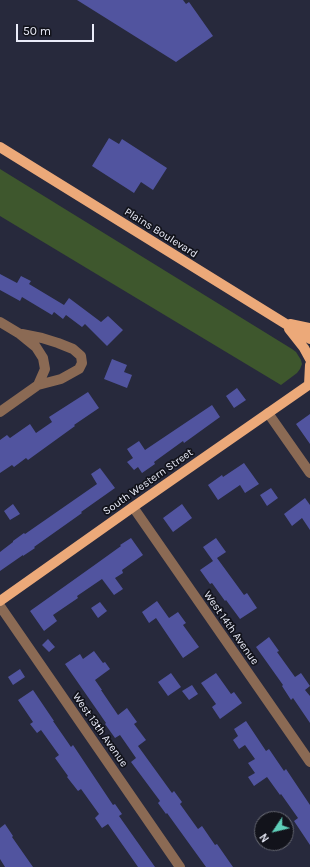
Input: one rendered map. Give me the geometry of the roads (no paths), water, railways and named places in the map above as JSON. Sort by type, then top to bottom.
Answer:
[{"type":"main road","name":"Plains Boulevard","points":[[0,147],[310,339]]},
{"type":"main road","points":[[284,323],[310,328]]},
{"type":"main road","points":[[284,323],[304,348],[310,359]]},
{"type":"main road","points":[[309,385],[310,365]]},
{"type":"main road","name":"South Western Street","points":[[0,601],[132,507],[309,385]]},
{"type":"street","points":[[0,322],[36,346],[43,358],[46,369],[38,385]]},
{"type":"street","points":[[0,412],[38,385],[61,379],[79,370],[82,362],[80,356],[73,349],[42,338],[20,334]]},
{"type":"street","points":[[268,413],[310,473]]},
{"type":"street","name":"West 14th Avenue","points":[[132,507],[310,762]]},
{"type":"street","name":"West 13th Avenue","points":[[0,606],[180,867]]}]
